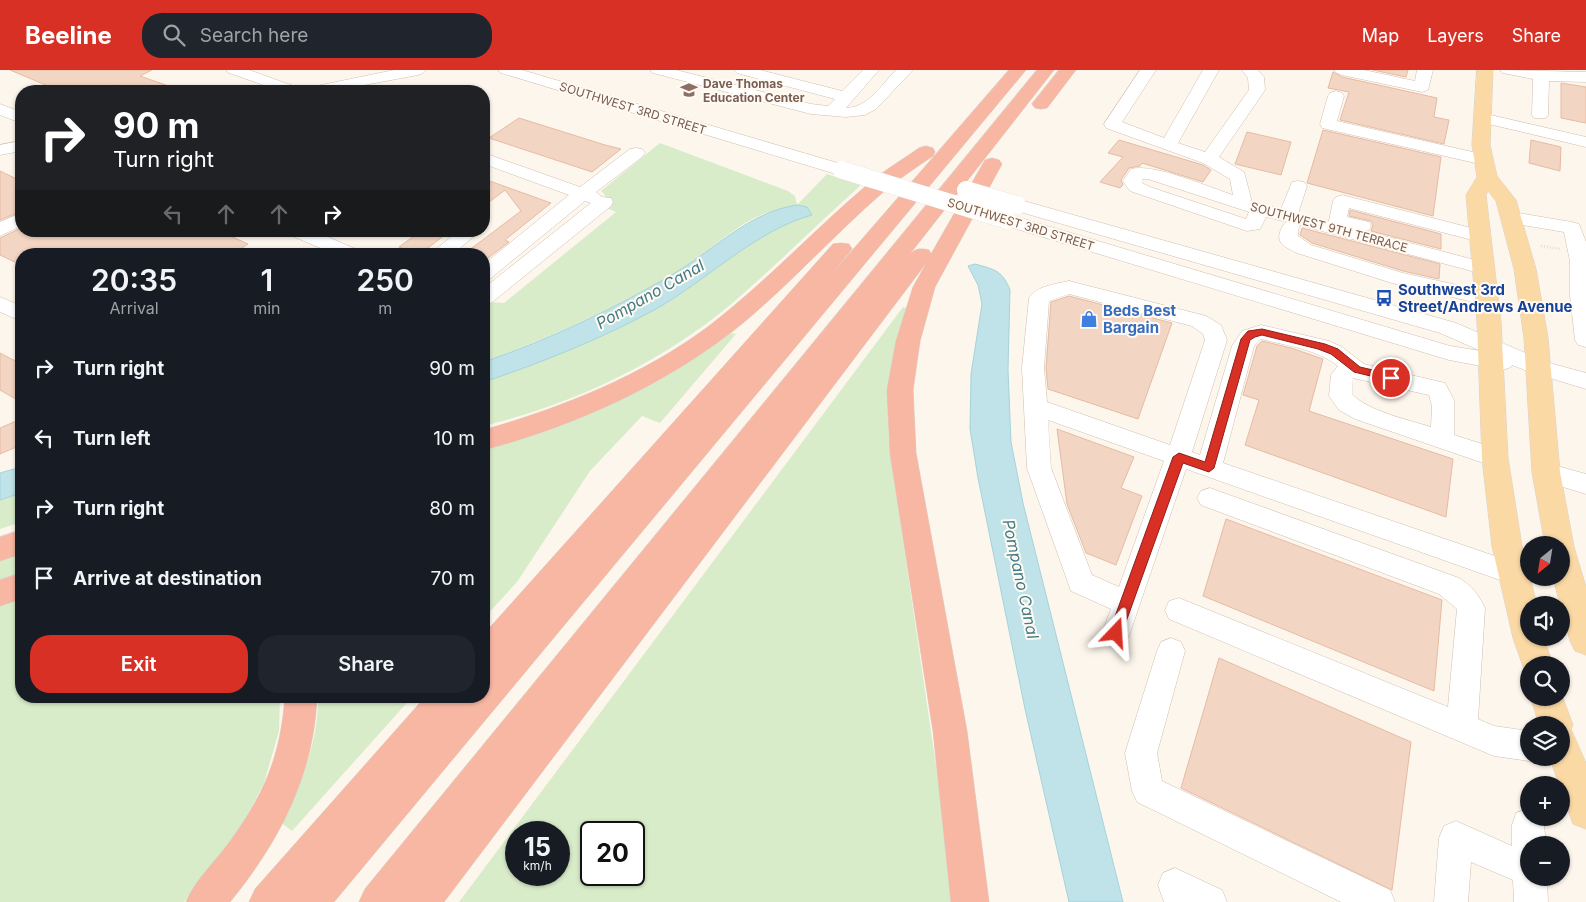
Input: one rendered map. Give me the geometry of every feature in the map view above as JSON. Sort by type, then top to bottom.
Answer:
[{"type":"highway","points":[[490,649],[997,70]]},
{"type":"highway","points":[[490,690],[1018,70]]},
{"type":"highway","points":[[378,902],[1046,70]]},
{"type":"highway","points":[[420,902],[992,164],[1068,70]]},
{"type":"highway","points":[[490,438],[534,425],[581,406],[636,381],[686,353],[728,323],[869,193],[926,152]]},
{"type":"highway","points":[[970,902],[950,730],[903,452],[900,390],[908,341],[924,287],[992,164]]},
{"type":"highway","points":[[0,550],[15,544]]},
{"type":"highway","points":[[0,593],[15,588]]},
{"type":"highway","points":[[205,902],[250,845],[273,804],[288,768],[295,743],[300,703]]},
{"type":"highway","points":[[268,902],[442,703]]},
{"type":"highway","points":[[309,902],[479,703]]},
{"type":"highway","points":[[950,730],[982,864],[988,902]]},
{"type":"main road","points":[[1485,70],[1481,145],[1486,169],[1506,200],[1525,269],[1531,300],[1538,367],[1546,472],[1558,536]]},
{"type":"main road","points":[[1486,169],[1476,195],[1490,353],[1495,458],[1503,520],[1520,599]]},
{"type":"main road","points":[[1570,583],[1586,640]]},
{"type":"main road","points":[[1570,766],[1586,811]]},
{"type":"street","points":[[234,70],[278,85]]},
{"type":"street","points":[[337,85],[399,72],[418,70]]},
{"type":"street","name":"SOUTHWEST 3RD STREET","points":[[506,70],[842,170],[1012,212],[1448,328],[1490,353],[1586,381]]},
{"type":"street","name":"SOUTHWEST 3RD STREET","points":[[558,70],[837,152]]},
{"type":"street","points":[[742,70],[845,97]]},
{"type":"street","points":[[833,112],[871,70]]},
{"type":"street","points":[[664,71],[695,74],[767,98],[833,112],[868,108],[904,70]]},
{"type":"street","name":"SOUTHWEST 9TH TERRACE","points":[[1148,70],[1112,124],[1209,159],[1238,176],[1252,207],[1290,222],[1483,263]]},
{"type":"street","points":[[1168,145],[1211,70]]},
{"type":"street","points":[[1209,159],[1257,90],[1256,77],[1250,70]]},
{"type":"street","points":[[1342,70],[1422,86],[1425,70]]},
{"type":"street","points":[[1508,70],[1541,76],[1586,77]]},
{"type":"street","points":[[1540,114],[1541,76]]},
{"type":"street","points":[[767,98],[786,81]]},
{"type":"street","points":[[1336,96],[1328,124],[1486,169]]},
{"type":"street","points":[[0,109],[15,115]]},
{"type":"street","points":[[1482,118],[1586,142]]},
{"type":"street","points":[[0,150],[15,147]]},
{"type":"street","points":[[490,269],[582,194],[636,154]]},
{"type":"street","name":"SOUTHWEST 3RD STREET","points":[[856,158],[1012,212]]},
{"type":"street","points":[[490,160],[604,202],[490,293]]},
{"type":"street","points":[[1137,173],[1150,174],[1252,207],[1255,222],[1253,225],[1247,225],[1144,191],[1136,187],[1132,181],[1137,173]]},
{"type":"street","points":[[1298,186],[1290,222],[1289,241],[1304,249],[1399,278],[1486,298]]},
{"type":"street","points":[[1480,236],[1342,201],[1337,220],[1483,263]]},
{"type":"street","points":[[1512,218],[1579,229],[1576,239],[1586,340]]},
{"type":"street","points":[[0,230],[15,222]]},
{"type":"street","points":[[311,237],[337,248]]},
{"type":"street","points":[[448,248],[463,237]]},
{"type":"street","points":[[1116,633],[1127,604],[1179,457],[1216,340],[1213,330],[1199,320],[1070,287],[1048,293],[1039,298],[1033,368],[1039,468],[1081,583],[1127,604]]},
{"type":"street","points":[[0,304],[15,311]]},
{"type":"street","points":[[1209,468],[1243,346],[1246,339],[1252,334],[1262,332],[1321,346],[1334,352],[1357,370]]},
{"type":"street","points":[[1442,440],[1444,401],[1442,394],[1437,389],[1357,370],[1348,370],[1342,375],[1340,396],[1347,404],[1363,413],[1442,440],[1495,458]]},
{"type":"street","points":[[1035,407],[1514,574]]},
{"type":"street","points":[[1546,472],[1586,484]]},
{"type":"street","points":[[1210,498],[1448,586],[1461,593],[1471,608],[1462,728]]},
{"type":"street","points":[[1179,610],[1494,741],[1520,745]]},
{"type":"street","points":[[1171,651],[1142,753],[1148,791],[1378,902]]},
{"type":"street","points":[[1451,902],[1456,838],[1520,866]]},
{"type":"street","points":[[1181,902],[1175,885],[1210,902]]},
{"type":"street","points":[[1530,886],[1531,902]]},
{"type":"path","points":[[1541,246],[1564,250]]},
{"type":"green space","points":[[660,143],[788,191],[795,196],[797,205],[827,174],[861,185],[730,305],[674,346],[614,379],[582,394],[490,424],[490,380],[572,349],[635,320],[675,298],[731,257],[770,232],[812,215],[770,212],[754,218],[685,267],[651,287],[581,322],[490,360],[490,302],[504,303],[616,212],[607,208],[605,195],[601,191]]},
{"type":"green space","points":[[903,307],[906,308],[888,409],[889,445],[956,902],[459,902],[505,840],[505,886],[570,886],[570,821],[519,821]]},
{"type":"green space","points":[[731,333],[736,334],[660,423],[642,416],[590,471],[517,582],[490,611],[490,447],[550,428],[613,402],[703,353]]},
{"type":"green space","points":[[15,495],[15,524],[0,529],[0,500]]},
{"type":"green space","points":[[15,555],[15,580],[0,586],[0,560]]},
{"type":"green space","points":[[15,596],[15,703],[280,703],[279,731],[264,783],[240,830],[204,880],[184,902],[0,902],[0,601]]},
{"type":"green space","points":[[318,703],[407,703],[292,831],[280,822],[302,777],[312,745]]},
{"type":"water","name":"Pompano Canal","points":[[797,205],[807,207],[812,215],[791,222],[751,244],[675,298],[656,309],[571,349],[490,380],[490,360],[557,333],[629,299],[675,273],[748,223],[780,209]]},
{"type":"water","name":"Pompano Canal","points":[[975,264],[997,272],[1004,279],[1010,290],[1008,370],[1011,442],[1023,503],[1123,902],[1069,902],[1025,709],[978,478],[970,429],[971,374],[982,304],[978,285],[968,266]]},
{"type":"water","points":[[15,469],[15,495],[0,500],[0,473]]},
{"type":"building","points":[[10,70],[152,70],[140,76],[166,85],[118,85],[46,85]]},
{"type":"building","points":[[1373,70],[1408,70],[1406,77]]},
{"type":"building","points":[[1333,72],[1342,77],[1437,98],[1434,117],[1449,120],[1444,144],[1340,120],[1349,92],[1328,88]]},
{"type":"building","points":[[1561,83],[1586,87],[1586,123],[1561,118]]},
{"type":"building","points":[[519,118],[621,149],[592,172],[490,137]]},
{"type":"building","points":[[1323,130],[1441,157],[1433,216],[1307,183]]},
{"type":"building","points":[[1247,132],[1291,142],[1281,175],[1235,164]]},
{"type":"building","points":[[1119,140],[1203,165],[1211,170],[1203,182],[1142,163],[1140,166],[1129,168],[1121,180],[1123,185],[1120,188],[1100,182],[1123,157],[1108,153]]},
{"type":"building","points":[[1531,140],[1561,147],[1560,171],[1529,163]]},
{"type":"building","points":[[0,171],[15,178],[15,214],[0,220]]},
{"type":"building","points":[[490,181],[551,203],[505,240],[509,242],[490,256],[490,248],[472,248],[487,237],[490,237],[490,234],[521,211],[505,190],[490,201]]},
{"type":"building","points":[[1350,210],[1441,234],[1441,249],[1371,231],[1373,225],[1371,221],[1349,216]]},
{"type":"building","points":[[1302,228],[1440,264],[1439,279],[1403,271],[1312,243],[1300,235]]},
{"type":"building","points":[[15,231],[15,237],[232,237],[248,244],[242,248],[15,248],[15,262],[0,255],[0,238]]},
{"type":"building","points":[[413,237],[442,237],[428,248],[399,247]]},
{"type":"building","points":[[1069,296],[1172,323],[1138,419],[1048,389],[1046,368],[1051,302]]},
{"type":"building","points":[[1262,341],[1323,359],[1309,411],[1453,459],[1446,517],[1245,445],[1259,400],[1243,395],[1257,346]]},
{"type":"building","points":[[0,353],[15,361],[15,399],[0,390]]},
{"type":"building","points":[[15,422],[15,448],[0,454],[0,428]]},
{"type":"building","points":[[1057,429],[1134,457],[1121,488],[1142,496],[1116,565],[1086,553],[1067,504]]},
{"type":"building","points":[[1226,519],[1442,600],[1434,691],[1203,596]]},
{"type":"building","points":[[1219,658],[1411,742],[1392,890],[1181,788]]},
{"type":"place","name":"Dave Thomas Education Center","points":[[689,90]]},
{"type":"place","name":"Southwest 3rd Street/Andrews Avenue","points":[[1384,298]]},
{"type":"place","name":"Beds Best Bargain","points":[[1089,319]]},
{"type":"route","points":[[1116,633],[1179,457],[1209,468],[1246,339],[1252,334],[1262,332],[1321,346],[1334,352],[1357,370],[1391,378]]}]
